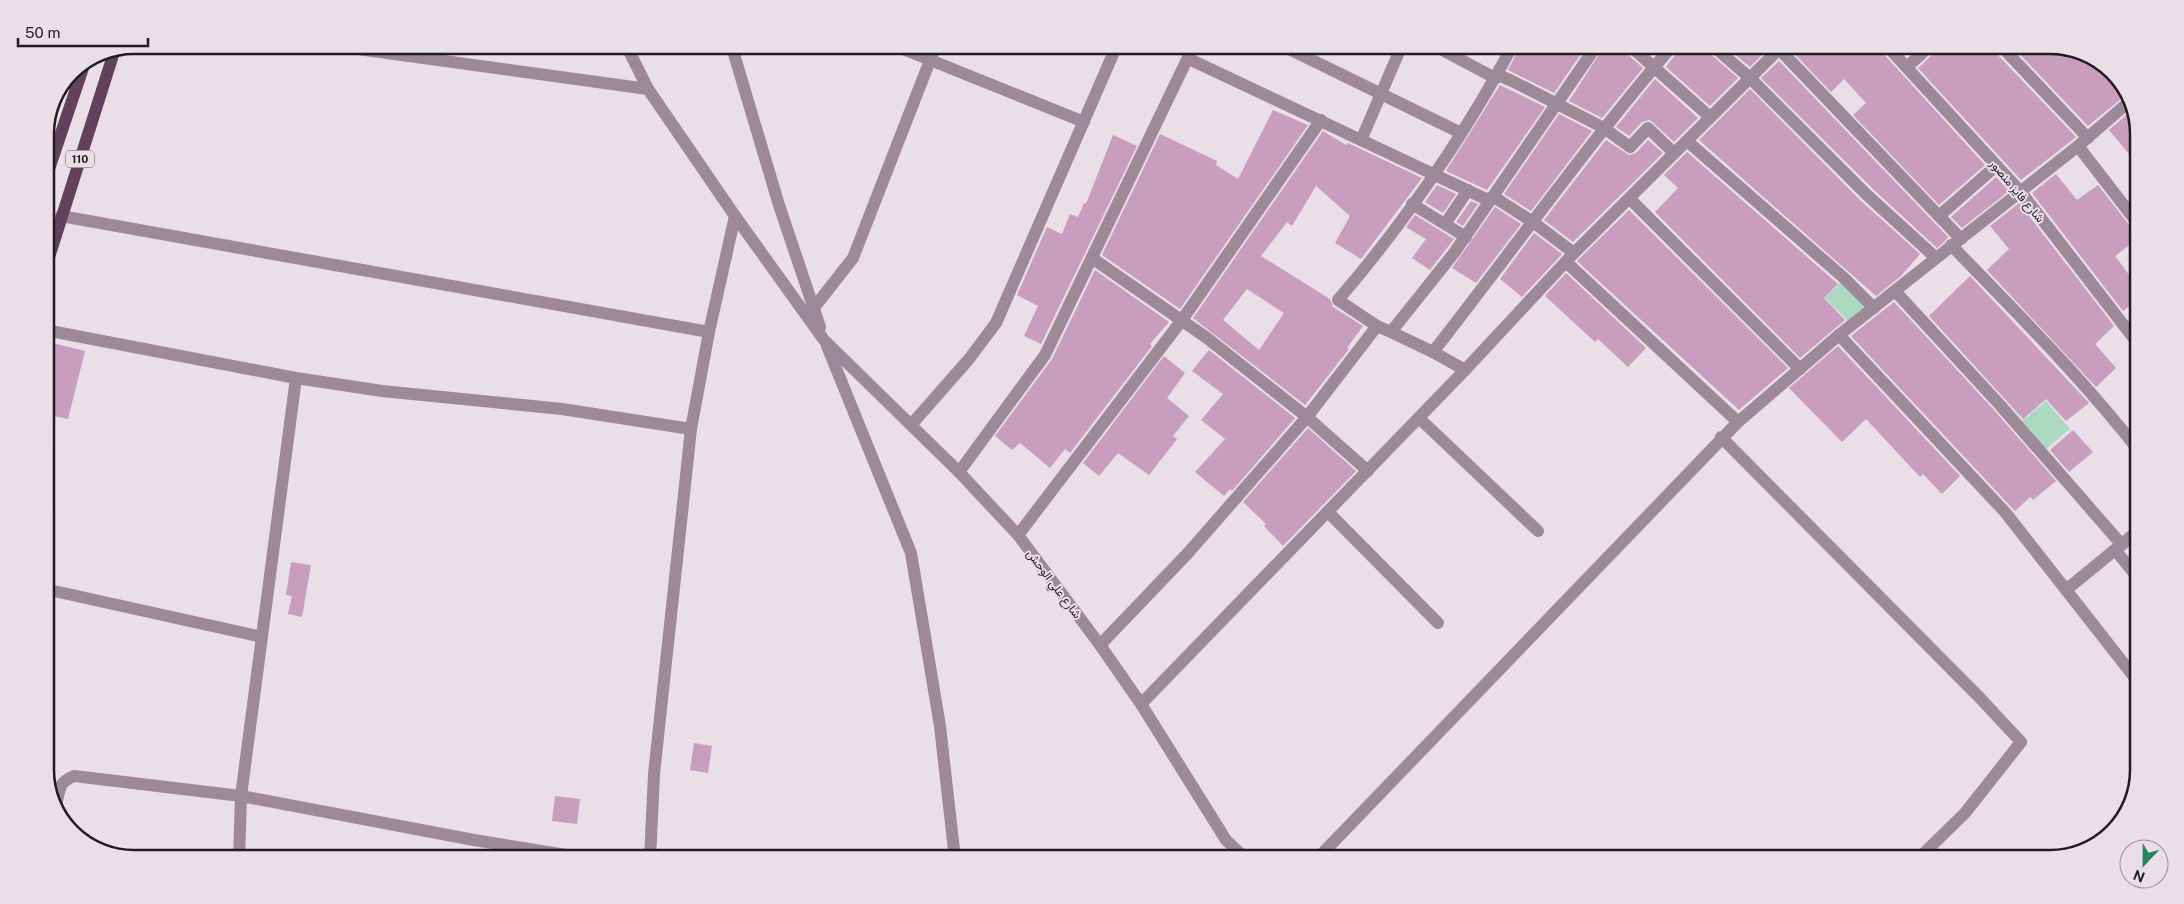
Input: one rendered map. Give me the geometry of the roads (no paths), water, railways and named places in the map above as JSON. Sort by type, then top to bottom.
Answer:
[{"type":"main road","name":"110","points":[[54,240],[113,57]]},
{"type":"main road","name":"110","points":[[54,153],[81,74]]},
{"type":"street","points":[[394,54],[648,89]]},
{"type":"street","points":[[630,54],[648,89],[735,216],[824,340]]},
{"type":"street","points":[[734,54],[778,205],[824,340],[911,553],[940,726],[954,850]]},
{"type":"street","points":[[915,54],[1084,122]]},
{"type":"street","points":[[813,308],[853,258],[881,192],[932,54]]},
{"type":"street","points":[[911,425],[970,359],[996,323],[1114,54]]},
{"type":"street","points":[[959,472],[1045,355],[1191,54]]},
{"type":"street","points":[[1299,54],[1461,133]]},
{"type":"street","points":[[1362,138],[1383,94],[1399,54]]},
{"type":"street","points":[[1450,54],[1495,78],[1501,76],[1604,128],[1630,147],[1648,128],[1674,153]]},
{"type":"street","points":[[1465,370],[1433,352],[1377,326],[1338,300],[1372,261],[1412,204],[1436,175],[1508,54]]},
{"type":"street","points":[[1391,332],[1466,237],[1591,54]]},
{"type":"street","points":[[1639,54],[1710,117]]},
{"type":"street","points":[[1433,352],[1604,128],[1665,54]]},
{"type":"street","points":[[1722,54],[1750,78],[1859,188],[1936,258]]},
{"type":"street","points":[[1141,704],[1419,418],[1570,257],[1774,54]]},
{"type":"street","points":[[1788,54],[1939,216],[1956,242],[2006,301],[2083,385],[2130,440]]},
{"type":"street","name":"شارع فايز منصور","points":[[1895,54],[2020,191],[2130,333]]},
{"type":"street","points":[[1907,67],[1921,54]]},
{"type":"street","points":[[2008,54],[2083,142],[2130,212]]},
{"type":"street","points":[[1189,58],[1362,138],[1468,190],[1486,198],[1494,197],[1533,222],[1738,422]]},
{"type":"street","points":[[1326,850],[1738,422],[1839,335],[2083,142],[2125,105]]},
{"type":"street","points":[[1018,535],[1182,320],[1321,120]]},
{"type":"street","points":[[1687,141],[1844,278],[1874,308]]},
{"type":"street","points":[[1939,216],[1996,166]]},
{"type":"street","points":[[1445,224],[1468,190]]},
{"type":"street","points":[[1630,199],[1800,369]]},
{"type":"street","points":[[1412,204],[1466,237]]},
{"type":"street","points":[[61,216],[709,332]]},
{"type":"street","points":[[650,850],[654,774],[691,429],[709,332],[735,216]]},
{"type":"street","points":[[1092,258],[1182,320],[1307,417],[1368,471]]},
{"type":"street","points":[[1895,291],[2000,404],[2119,548],[2130,565]]},
{"type":"street","points":[[1100,645],[1188,553],[1307,417],[1377,326]]},
{"type":"street","points":[[54,332],[296,378],[382,391],[562,409],[691,429]]},
{"type":"street","points":[[1839,335],[2005,512],[2130,672]]},
{"type":"street","name":"شارع علي الوحش","points":[[824,340],[959,472],[1018,535],[1100,645],[1141,704],[1226,840],[1237,850]]},
{"type":"street","points":[[238,850],[241,796],[296,378]]},
{"type":"street","points":[[1419,418],[1538,531]]},
{"type":"street","points":[[1722,437],[1980,698],[2021,742],[1965,813],[1927,850]]},
{"type":"street","points":[[1328,512],[1438,623]]},
{"type":"street","points":[[2066,590],[2130,538]]},
{"type":"street","points":[[54,591],[262,637]]},
{"type":"street","points":[[58,795],[60,786],[66,779],[74,776],[241,796],[536,850]]}]
